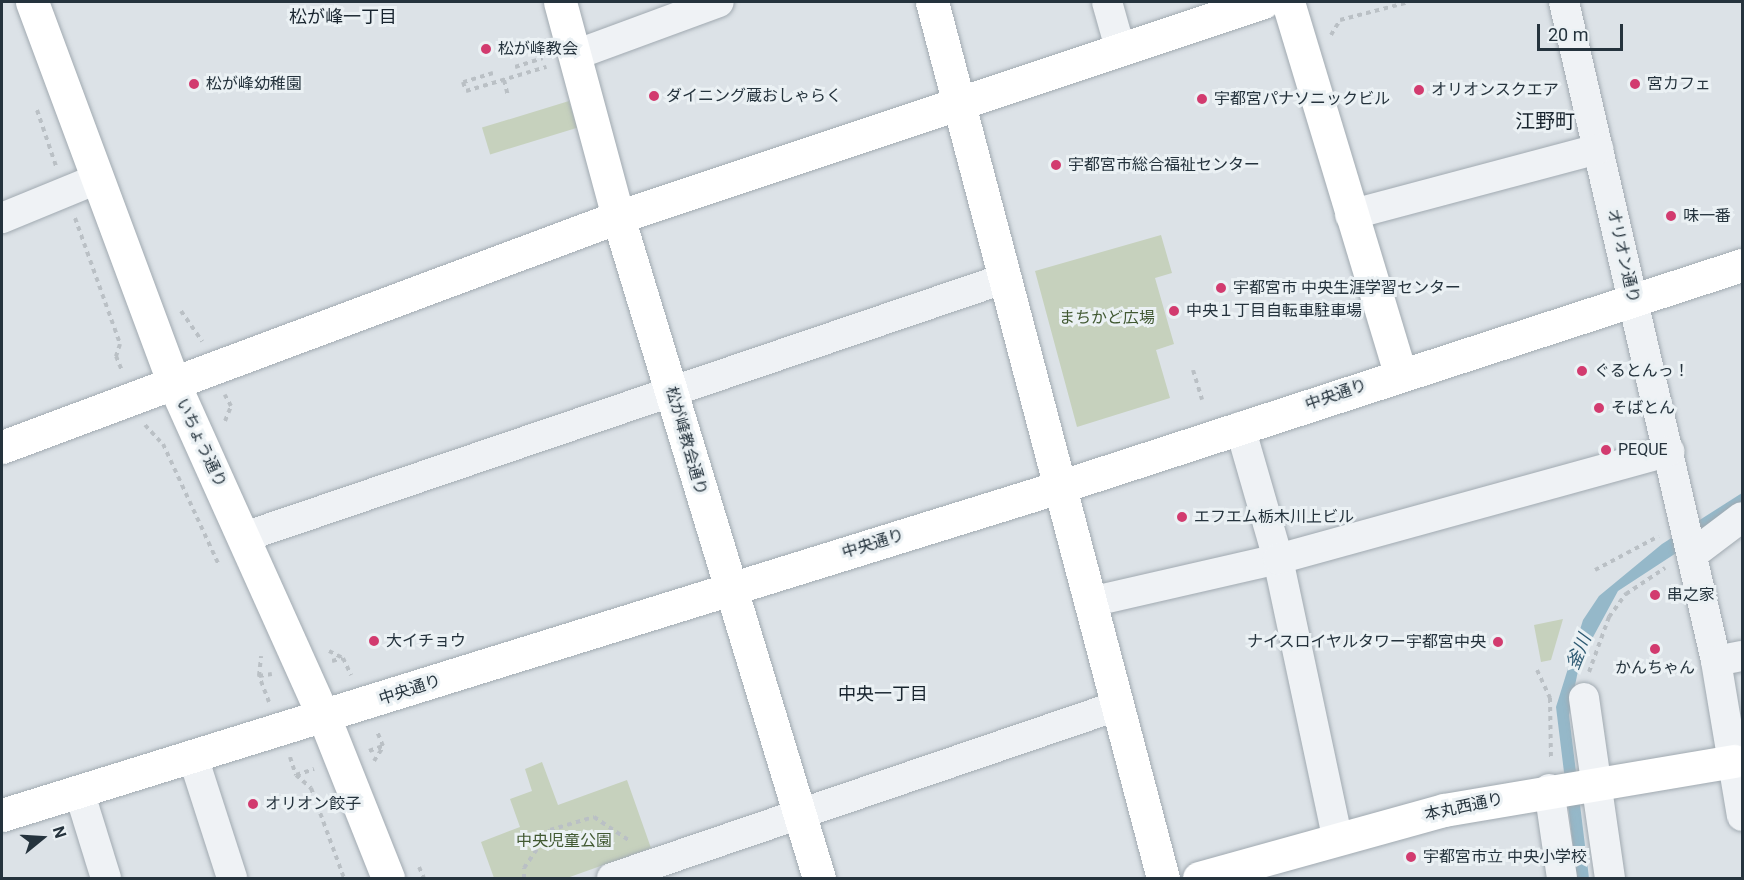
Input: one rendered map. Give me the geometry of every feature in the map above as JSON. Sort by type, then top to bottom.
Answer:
[{"type":"street","name":"いちょう通り","points":[[32,2],[174,384],[324,717],[388,879]]},
{"type":"street","name":"松が峰教会通り","points":[[560,2],[618,217],[671,388],[729,590],[819,879]]},
{"type":"street","points":[[574,55],[719,2]]},
{"type":"street","points":[[932,2],[1163,879]]},
{"type":"street","points":[[1107,2],[1120,48]]},
{"type":"street","points":[[2,447],[618,217],[958,100],[1263,2]]},
{"type":"street","points":[[1288,2],[1350,215],[1400,373]]},
{"type":"street","name":"オリオン通り","points":[[1564,2],[1692,554]]},
{"type":"street","points":[[1350,215],[1598,148]]},
{"type":"street","points":[[2,218],[97,179]]},
{"type":"street","name":"中央通り","points":[[2,815],[324,717],[1059,487],[1400,373],[1743,265]]},
{"type":"street","points":[[244,537],[671,388],[1004,279]]},
{"type":"street","points":[[1240,427],[1278,559],[1337,836]]},
{"type":"street","points":[[1090,602],[1278,559],[1668,451]]},
{"type":"street","points":[[1743,517],[1692,554],[1730,659],[1734,761],[1743,816]]},
{"type":"street","points":[[1584,698],[1610,879]]},
{"type":"street","points":[[612,879],[1117,706]]},
{"type":"street","points":[[193,757],[232,879]]},
{"type":"street","name":"本丸西通り","points":[[1199,879],[1337,836],[1551,779],[1596,780],[1734,761]]},
{"type":"street","points":[[1551,779],[1562,879]]},
{"type":"street","points":[[79,790],[106,879]]},
{"type":"path","points":[[1327,40],[1340,20],[1409,2]]},
{"type":"path","points":[[493,73],[463,82],[466,91],[548,67],[545,58],[515,67]]},
{"type":"path","points":[[504,80],[508,96]]},
{"type":"path","points":[[195,325],[202,341]]},
{"type":"path","points":[[1193,370],[1202,400]]},
{"type":"path","points":[[150,436],[163,444],[222,573]]},
{"type":"path","points":[[1595,570],[1684,514]]},
{"type":"path","points":[[1584,698],[1609,617],[1626,594],[1692,554]]},
{"type":"path","points":[[257,648],[259,676]]},
{"type":"path","points":[[1537,670],[1550,698],[1551,779]]},
{"type":"path","points":[[296,775],[311,788],[344,879]]},
{"type":"path","points":[[524,879],[524,868],[550,830],[594,817],[627,837],[648,866]]},
{"type":"green space","points":[[569,101],[577,128],[490,154],[482,128]]},
{"type":"green space","name":"まちかど広場","points":[[1161,235],[1172,273],[1155,278],[1174,344],[1156,350],[1170,398],[1077,427],[1035,271]]},
{"type":"green space","points":[[1563,619],[1551,660],[1541,662],[1534,625]]},
{"type":"green space","name":"中央児童公園","points":[[542,762],[558,805],[627,780],[651,848],[567,878],[494,878],[481,842],[520,827],[510,799],[532,791],[525,769]]},
{"type":"water","name":"釜川","points":[[1742,493],[1742,510],[1618,591],[1580,661],[1569,715],[1589,878],[1577,878],[1556,707],[1583,620],[1599,596],[1662,544]]},
{"type":"place","name":"松が峰教会","points":[[486,49]]},
{"type":"place","name":"松が峰幼稚園","points":[[194,84]]},
{"type":"place","name":"宮カフェ","points":[[1635,84]]},
{"type":"place","name":"オリオンスクエア","points":[[1419,90]]},
{"type":"place","name":"ダイニング蔵おしゃらく","points":[[654,96]]},
{"type":"place","name":"宇都宮パナソニックビル","points":[[1202,99]]},
{"type":"place","name":"宇都宮市総合福祉センター","points":[[1056,165]]},
{"type":"place","name":"味一番","points":[[1671,216]]},
{"type":"place","name":"宇都宮市 中央生涯学習センター","points":[[1221,288]]},
{"type":"place","name":"中央１丁目自転車駐車場","points":[[1174,311]]},
{"type":"place","name":"ぐるとんっ！","points":[[1582,371]]},
{"type":"place","name":"そばとん","points":[[1599,408]]},
{"type":"place","name":"PEQUE","points":[[1606,450]]},
{"type":"place","name":"エフエム栃木川上ビル","points":[[1182,517]]},
{"type":"place","name":"串之家","points":[[1655,595]]},
{"type":"place","name":"大イチョウ","points":[[374,641]]},
{"type":"place","name":"ナイスロイヤルタワー宇都宮中央","points":[[1498,642]]},
{"type":"place","name":"かんちゃん","points":[[1655,649]]},
{"type":"place","name":"オリオン餃子","points":[[253,804]]},
{"type":"place","name":"宇都宮市立 中央小学校","points":[[1411,857]]},
{"type":"district","name":"松が峰一丁目","points":[[343,17]]},
{"type":"district","name":"江野町","points":[[1545,121]]},
{"type":"district","name":"中央一丁目","points":[[883,694]]}]
